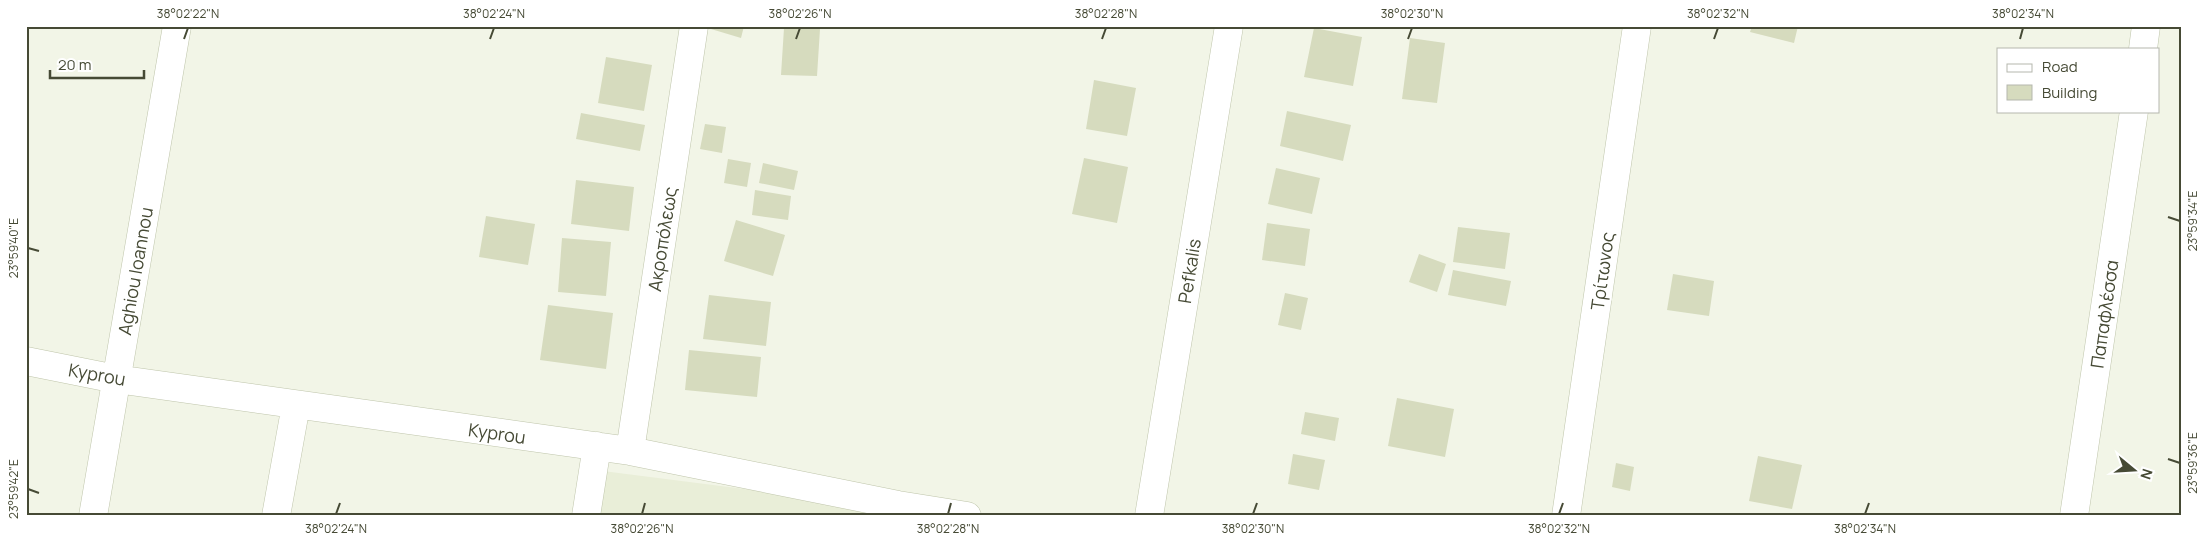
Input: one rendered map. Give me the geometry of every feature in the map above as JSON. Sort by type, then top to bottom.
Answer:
[{"type":"street","name":"Aghiou Ioannou","points":[[93,516],[177,26]]},
{"type":"street","name":"Ακροπόλεως","points":[[630,451],[694,26]]},
{"type":"street","name":"Pefkalis","points":[[1149,516],[1229,26]]},
{"type":"street","name":"Τρίτωνος","points":[[1566,516],[1637,26]]},
{"type":"street","points":[[2142,48],[2146,26]]},
{"type":"street","name":"Παπαφλέσσα","points":[[2074,516],[2134,112]]},
{"type":"street","name":"Kyprou","points":[[26,361],[116,378],[296,405],[630,451],[898,510],[967,516]]},
{"type":"street","points":[[276,516],[296,405]]},
{"type":"street","points":[[586,516],[597,446]]},
{"type":"shaded area","points":[[595,470],[878,506],[877,516],[588,516]]},
{"type":"building","points":[[712,26],[744,26],[741,38],[711,29]]},
{"type":"building","points":[[1752,26],[1798,26],[1794,43],[1750,32]]},
{"type":"building","points":[[784,28],[820,29],[817,76],[781,75]]},
{"type":"building","points":[[1314,28],[1362,37],[1353,86],[1304,77]]},
{"type":"building","points":[[1410,38],[1445,43],[1437,103],[1402,99]]},
{"type":"building","points":[[606,57],[652,65],[644,111],[598,103]]},
{"type":"building","points":[[1094,80],[1136,88],[1127,136],[1086,129]]},
{"type":"building","points":[[1287,111],[1351,125],[1343,161],[1280,146]]},
{"type":"building","points":[[581,113],[645,125],[640,151],[576,139]]},
{"type":"building","points":[[705,124],[726,127],[722,153],[700,149]]},
{"type":"building","points":[[1084,158],[1128,167],[1117,223],[1072,214]]},
{"type":"building","points":[[728,159],[751,163],[747,187],[724,183]]},
{"type":"building","points":[[763,163],[798,171],[794,190],[759,183]]},
{"type":"building","points":[[1276,168],[1320,178],[1312,214],[1268,204]]},
{"type":"building","points":[[576,180],[634,187],[629,231],[571,224]]},
{"type":"building","points":[[755,190],[791,196],[788,220],[752,215]]},
{"type":"building","points":[[486,216],[535,224],[528,265],[479,257]]},
{"type":"building","points":[[736,220],[785,235],[773,276],[724,261]]},
{"type":"building","points":[[1267,223],[1310,229],[1305,266],[1262,260]]},
{"type":"building","points":[[1458,227],[1510,233],[1505,269],[1453,262]]},
{"type":"building","points":[[562,238],[611,242],[606,296],[558,292]]},
{"type":"building","points":[[1419,254],[1446,264],[1437,292],[1409,282]]},
{"type":"building","points":[[1453,270],[1511,281],[1506,306],[1448,295]]},
{"type":"building","points":[[1673,274],[1714,281],[1709,316],[1667,310]]},
{"type":"building","points":[[1285,293],[1308,298],[1301,330],[1278,325]]},
{"type":"building","points":[[709,295],[771,302],[766,346],[703,339]]},
{"type":"building","points":[[548,305],[613,313],[606,369],[540,360]]},
{"type":"building","points":[[689,350],[761,357],[757,397],[685,390]]},
{"type":"building","points":[[1397,398],[1454,409],[1445,457],[1388,446]]},
{"type":"building","points":[[1305,412],[1339,418],[1335,441],[1301,434]]},
{"type":"building","points":[[1293,454],[1325,460],[1319,490],[1288,484]]},
{"type":"building","points":[[1758,456],[1802,465],[1792,509],[1749,501]]},
{"type":"building","points":[[1616,463],[1634,467],[1630,491],[1612,487]]}]
